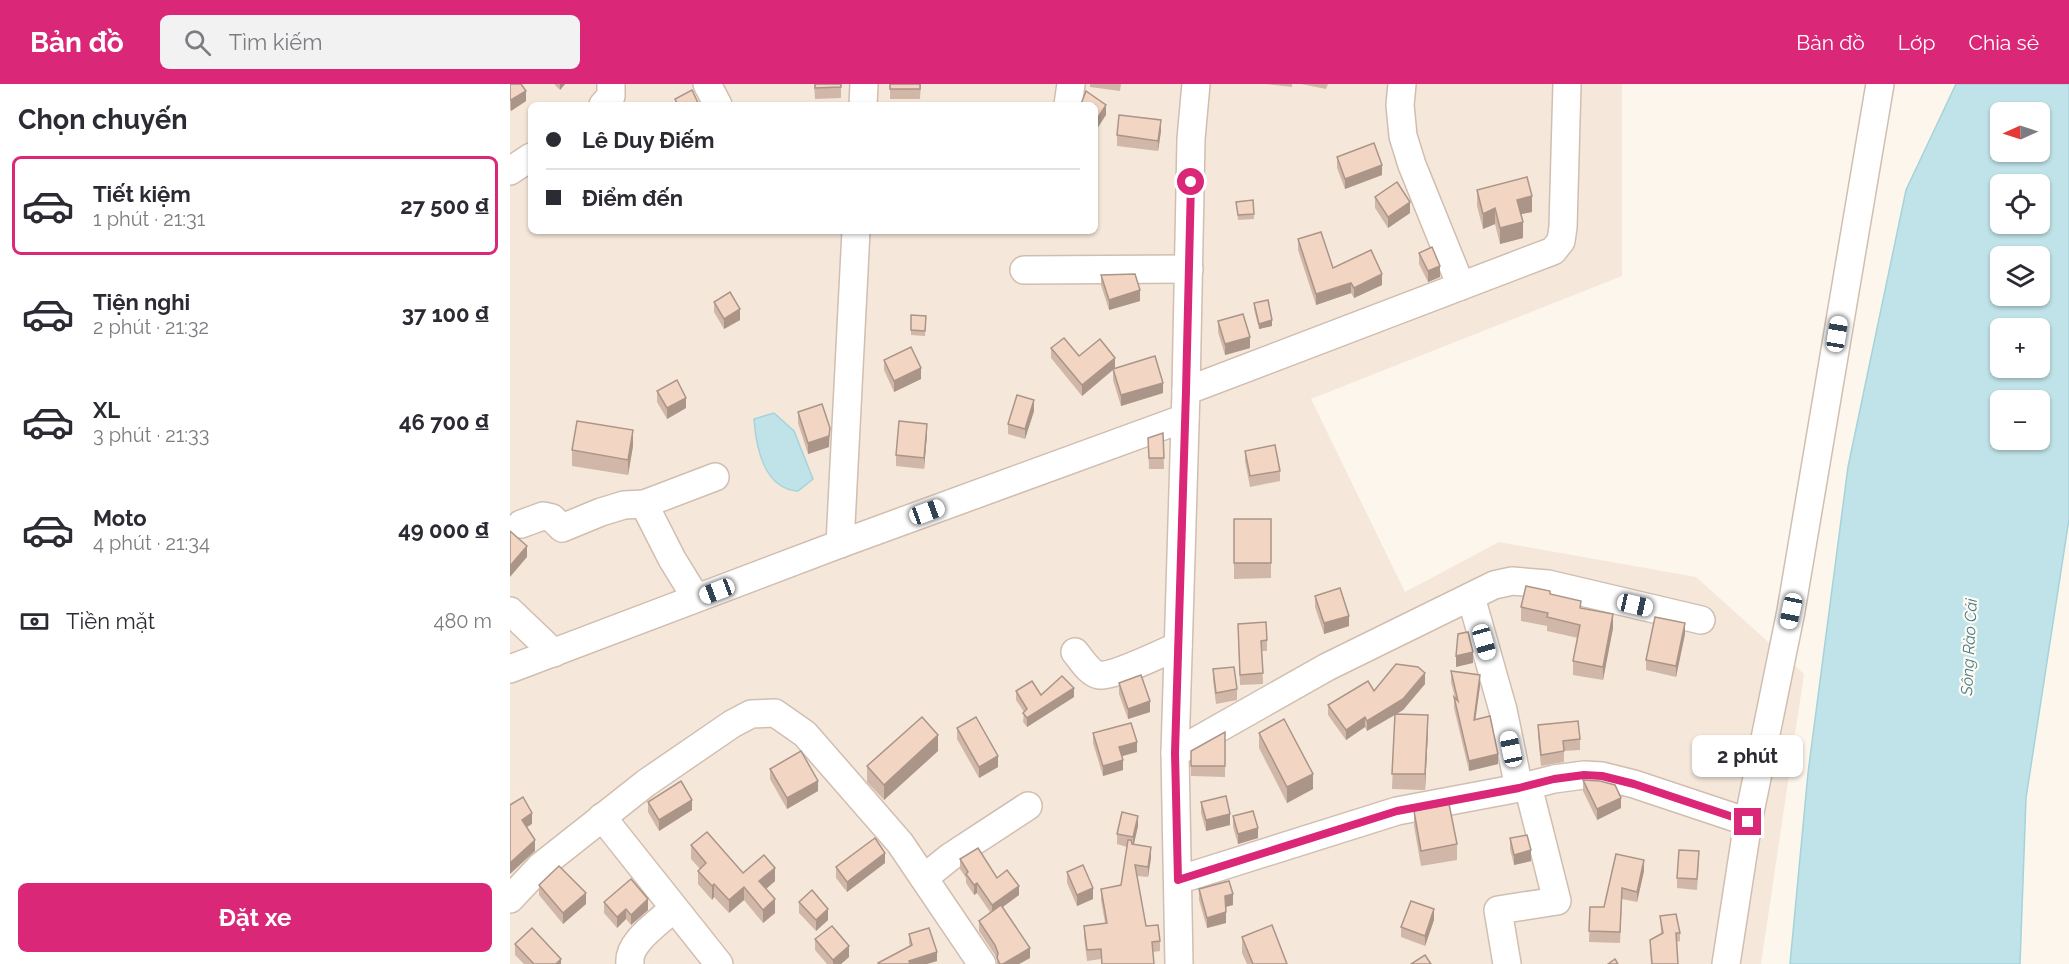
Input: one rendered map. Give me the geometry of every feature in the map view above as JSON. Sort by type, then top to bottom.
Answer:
[{"type":"street","points":[[606,102],[611,96],[611,84]]},
{"type":"street","points":[[707,84],[716,102]]},
{"type":"street","points":[[863,102],[864,84]]},
{"type":"street","points":[[1068,102],[1071,84]]},
{"type":"street","points":[[1179,964],[1175,753],[1191,139],[1196,84]]},
{"type":"street","points":[[1402,84],[1400,105],[1402,136],[1461,286]]},
{"type":"street","points":[[1186,391],[1553,251],[1561,241],[1567,84]]},
{"type":"street","points":[[1726,964],[1748,822],[1791,611],[1880,84]]},
{"type":"street","points":[[510,171],[528,159]]},
{"type":"street","points":[[840,544],[856,234]]},
{"type":"street","points":[[1023,270],[1189,269]]},
{"type":"street","points":[[510,669],[840,544],[1185,418]]},
{"type":"street","points":[[521,524],[543,516],[552,518],[562,528],[624,505],[644,504],[715,477]]},
{"type":"street","points":[[644,504],[672,559],[696,598]]},
{"type":"street","points":[[1175,753],[1327,667],[1494,585],[1512,581],[1531,582],[1701,621]]},
{"type":"street","points":[[1471,597],[1557,901],[1498,910],[1507,964]]},
{"type":"street","points":[[510,611],[554,653]]},
{"type":"street","points":[[1075,652],[1090,670],[1099,675],[1116,672],[1178,646]]},
{"type":"street","points":[[510,899],[541,866],[646,783],[732,724],[751,714],[775,713],[805,734],[900,843],[982,964]]},
{"type":"street","points":[[1178,880],[1397,811],[1584,775],[1602,776],[1634,784],[1748,822]]},
{"type":"street","points":[[924,878],[968,844],[1028,806]]},
{"type":"street","points":[[602,817],[719,964]]},
{"type":"street","points":[[630,964],[629,957],[642,936],[674,908]]},
{"type":"shaded area","points":[[510,84],[1622,84],[1622,276],[1311,399],[1405,592],[1499,542],[1696,577],[1804,674],[1761,964],[510,964]]},
{"type":"water","name":"Sông Rào Cái","points":[[1956,84],[2069,84],[2069,519],[2026,798],[2020,964],[1790,964],[1808,773],[1848,467],[1906,190]]},
{"type":"water","points":[[774,413],[794,431],[813,479],[798,491],[777,483],[764,465],[760,454],[754,419]]},
{"type":"building","points":[[510,84],[521,84],[526,91],[511,100]]},
{"type":"building","points":[[815,84],[841,84],[841,87],[815,88]]},
{"type":"building","points":[[890,84],[920,84],[920,89],[890,89]]},
{"type":"building","points":[[692,90],[698,102],[676,102],[675,99]]},
{"type":"building","points":[[1086,91],[1106,105],[1098,117],[1098,102],[1082,102]]},
{"type":"building","points":[[1119,115],[1161,120],[1158,141],[1117,135]]},
{"type":"building","points":[[1374,143],[1382,165],[1345,179],[1337,157]]},
{"type":"building","points":[[1527,177],[1532,196],[1517,200],[1523,222],[1500,228],[1495,208],[1483,214],[1477,190]]},
{"type":"building","points":[[1397,182],[1410,202],[1388,217],[1375,197]]},
{"type":"building","points":[[1253,200],[1254,214],[1238,215],[1236,202]]},
{"type":"building","points":[[1321,232],[1333,268],[1371,250],[1382,274],[1354,288],[1351,283],[1316,294],[1298,239]]},
{"type":"building","points":[[1432,247],[1440,266],[1428,271],[1419,253]]},
{"type":"building","points":[[1135,274],[1140,290],[1109,300],[1101,275]]},
{"type":"building","points":[[730,292],[740,309],[724,319],[714,302]]},
{"type":"building","points":[[1268,300],[1272,320],[1259,324],[1254,303]]},
{"type":"building","points":[[1243,314],[1250,337],[1225,344],[1218,321]]},
{"type":"building","points":[[911,315],[926,316],[925,331],[911,330]]},
{"type":"building","points":[[1064,338],[1079,356],[1100,339],[1115,358],[1082,385],[1051,348]]},
{"type":"building","points":[[911,347],[921,368],[894,381],[884,360]]},
{"type":"building","points":[[1155,356],[1163,383],[1121,395],[1113,369]]},
{"type":"building","points":[[677,380],[686,398],[667,408],[657,391]]},
{"type":"building","points":[[1017,395],[1034,400],[1025,429],[1008,424]]},
{"type":"building","points":[[822,404],[830,428],[829,436],[808,443],[798,412]]},
{"type":"building","points":[[577,421],[633,430],[628,460],[572,450]]},
{"type":"building","points":[[899,421],[927,424],[924,458],[896,455]]},
{"type":"building","points":[[1163,433],[1164,458],[1149,458],[1148,438]]},
{"type":"building","points":[[1275,445],[1280,471],[1250,476],[1245,451]]},
{"type":"building","points":[[1234,519],[1271,519],[1271,563],[1234,563]]},
{"type":"building","points":[[510,531],[527,546],[510,566]]},
{"type":"building","points":[[1526,586],[1581,601],[1580,608],[1613,614],[1603,667],[1573,661],[1580,625],[1547,617],[1548,613],[1521,607]]},
{"type":"building","points":[[1340,588],[1349,616],[1324,623],[1315,596]]},
{"type":"building","points":[[1655,617],[1685,623],[1676,666],[1646,660]]},
{"type":"building","points":[[1266,622],[1267,640],[1261,641],[1263,673],[1240,675],[1238,624]]},
{"type":"building","points":[[1468,632],[1473,652],[1456,656],[1458,634]]},
{"type":"building","points":[[1396,664],[1418,667],[1425,673],[1403,699],[1367,721],[1365,717],[1346,730],[1328,705],[1368,681],[1374,691]]},
{"type":"building","points":[[1234,667],[1237,689],[1216,693],[1213,669]]},
{"type":"building","points":[[1451,671],[1480,675],[1474,720],[1490,716],[1498,754],[1469,761],[1454,697],[1458,701]]},
{"type":"building","points":[[1141,675],[1150,701],[1128,709],[1119,683]]},
{"type":"building","points":[[1062,676],[1074,688],[1027,718],[1023,713],[1027,709],[1016,691],[1032,681],[1041,695]]},
{"type":"building","points":[[1395,714],[1428,715],[1425,774],[1392,774]]},
{"type":"building","points":[[922,717],[938,735],[884,785],[867,766]]},
{"type":"building","points":[[976,717],[998,756],[979,767],[957,728]]},
{"type":"building","points":[[1284,719],[1313,774],[1287,787],[1259,733]]},
{"type":"building","points":[[1578,721],[1580,739],[1563,741],[1564,751],[1541,755],[1538,725]]},
{"type":"building","points":[[1131,723],[1137,742],[1119,747],[1123,760],[1103,766],[1093,733]]},
{"type":"building","points":[[1225,732],[1225,766],[1191,766],[1191,751]]},
{"type":"building","points":[[801,751],[818,781],[787,798],[770,769]]},
{"type":"building","points":[[1583,780],[1615,785],[1621,798],[1597,809]]},
{"type":"building","points":[[681,781],[692,800],[659,820],[648,802]]},
{"type":"building","points":[[1226,796],[1230,814],[1206,820],[1201,802]]},
{"type":"building","points":[[523,797],[532,813],[522,820],[535,840],[510,863],[510,805]]},
{"type":"building","points":[[1449,804],[1457,844],[1421,851],[1414,811]]},
{"type":"building","points":[[1253,811],[1258,828],[1238,834],[1233,816]]},
{"type":"building","points":[[1122,812],[1138,816],[1133,837],[1117,834]]},
{"type":"building","points":[[707,832],[743,873],[764,855],[775,868],[759,881],[775,899],[763,910],[744,887],[729,900],[698,871],[706,863],[691,845]]},
{"type":"building","points":[[1527,835],[1531,850],[1514,855],[1510,838]]},
{"type":"building","points":[[875,838],[885,853],[847,882],[836,867]]},
{"type":"building","points":[[1128,840],[1131,840],[1132,844],[1151,847],[1148,867],[1135,865],[1146,926],[1158,925],[1160,941],[1152,942],[1154,964],[1102,964],[1101,949],[1087,950],[1084,926],[1107,923],[1101,889],[1121,885]]},
{"type":"building","points":[[978,848],[997,878],[1007,870],[1019,886],[992,905],[977,883],[974,885],[966,874],[968,872],[960,859]]},
{"type":"building","points":[[1679,850],[1699,851],[1697,879],[1677,878]]},
{"type":"building","points":[[1616,854],[1644,860],[1637,892],[1622,888],[1620,932],[1589,931],[1590,907],[1604,907]]},
{"type":"building","points":[[1083,865],[1093,888],[1077,895],[1067,872]]},
{"type":"building","points":[[559,866],[586,893],[563,913],[539,885]]},
{"type":"building","points":[[631,879],[648,899],[631,915],[626,909],[617,917],[604,902]]},
{"type":"building","points":[[1229,881],[1233,894],[1225,896],[1226,912],[1207,918],[1199,889]]},
{"type":"building","points":[[812,890],[828,909],[816,920],[799,902]]},
{"type":"building","points":[[1411,901],[1434,909],[1425,936],[1401,927]]},
{"type":"building","points":[[1001,905],[1030,948],[1003,964],[1000,964],[995,945],[979,921]]},
{"type":"building","points":[[1676,914],[1680,933],[1676,933],[1678,964],[1652,964],[1650,940],[1663,933],[1660,916]]},
{"type":"building","points":[[1272,925],[1287,964],[1253,964],[1242,937]]},
{"type":"building","points":[[832,926],[849,946],[833,960],[815,939]]},
{"type":"building","points":[[532,928],[561,959],[556,964],[534,964],[515,944]]},
{"type":"building","points":[[929,928],[937,952],[909,961],[910,964],[878,963],[912,945],[909,934]]},
{"type":"building","points":[[1425,955],[1431,964],[1411,964]]},
{"type":"building","points":[[1615,959],[1618,964],[1608,964]]},
{"type":"route","points":[[1191,182],[1175,753],[1178,880],[1397,811],[1584,775],[1602,776],[1634,784],[1748,822]]}]
